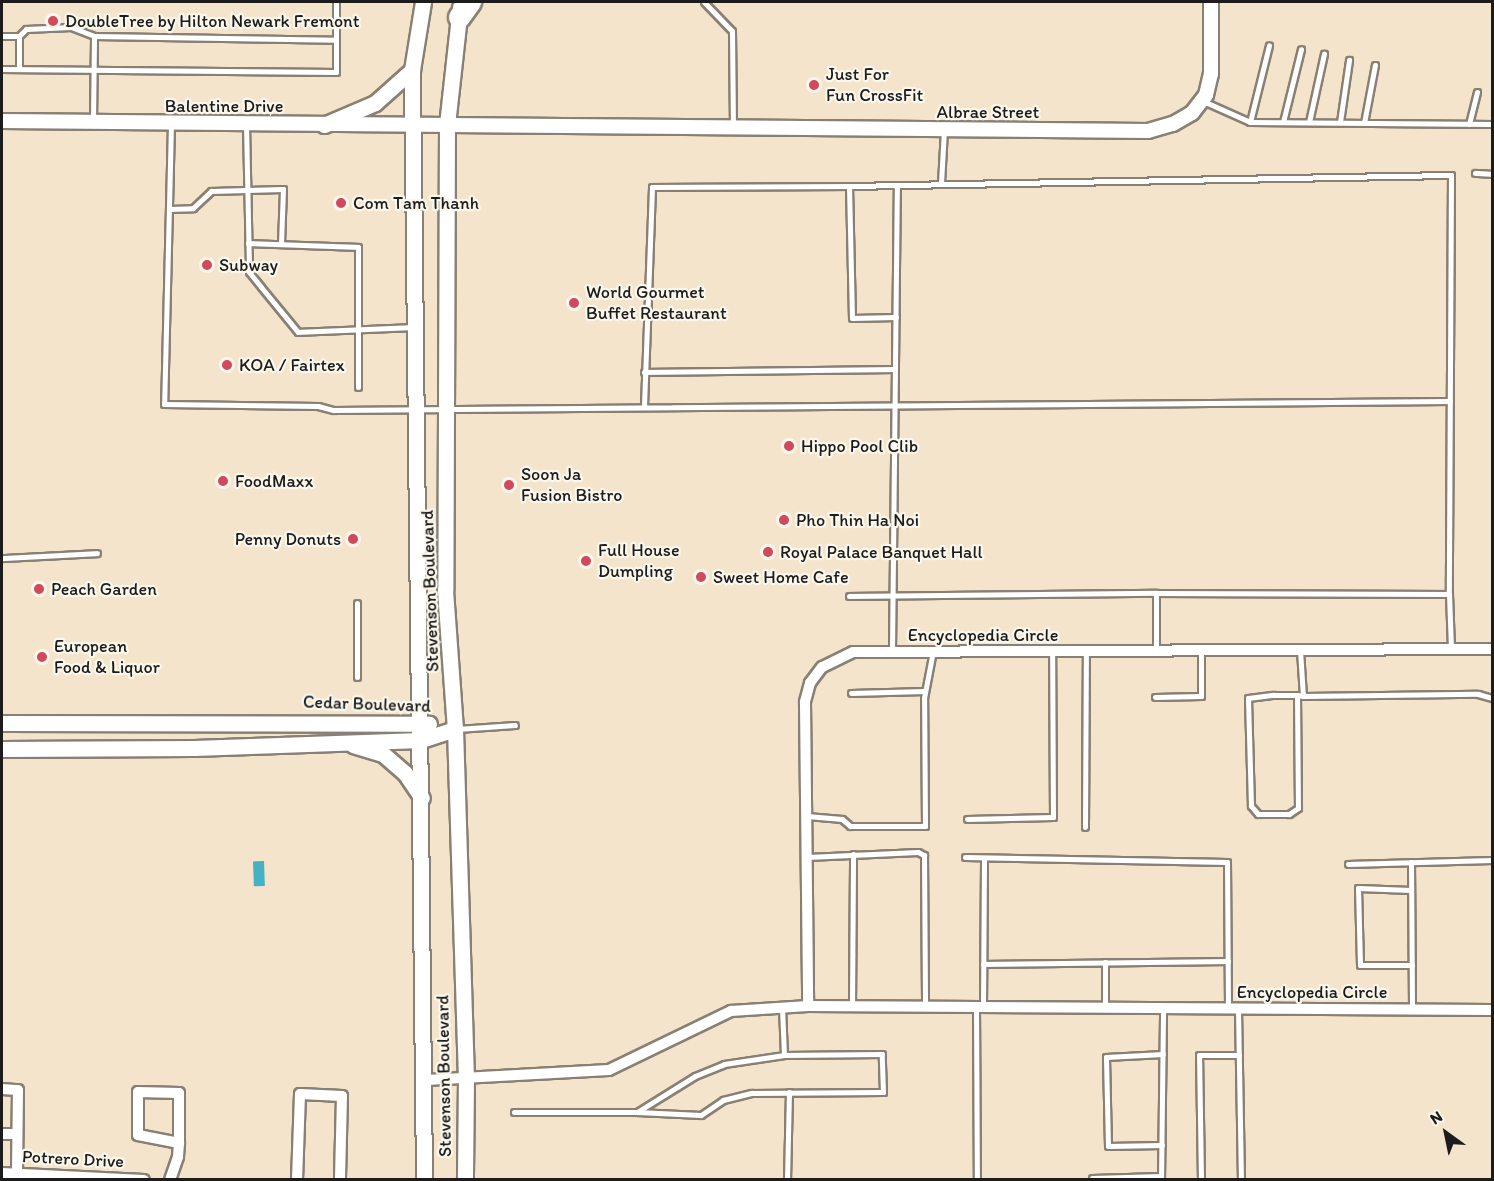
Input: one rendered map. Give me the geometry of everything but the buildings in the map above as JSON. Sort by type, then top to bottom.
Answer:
[{"type":"main road","name":"Stevenson Boulevard","points":[[423,2],[412,70],[426,1080],[424,1179]]},
{"type":"main road","name":"Stevenson Boulevard","points":[[463,7],[447,125],[448,409],[445,590],[455,729],[466,1079],[465,1179]]},
{"type":"main road","points":[[324,125],[375,103],[412,70]]},
{"type":"main road","name":"Cedar Boulevard","points":[[2,723],[421,722],[455,729]]},
{"type":"main road","name":"Cedar Boulevard","points":[[2,749],[194,748],[421,740],[455,729]]},
{"type":"main road","points":[[342,742],[383,754],[405,773],[422,798]]},
{"type":"street","points":[[1203,101],[1211,74],[1211,2]]},
{"type":"street","name":"Albrae Street","points":[[447,125],[1148,131],[1173,124],[1203,101]]},
{"type":"street","name":"Balentine Drive","points":[[2,121],[447,125]]},
{"type":"street","name":"Encyclopedia Circle","points":[[808,1006],[805,702],[810,682],[822,667],[838,656],[933,651],[1492,649]]},
{"type":"street","name":"Encyclopedia Circle","points":[[426,1080],[609,1070],[730,1011],[808,1006],[1492,1010]]},
{"type":"street","points":[[2,1089],[18,1090],[17,1172]]},
{"type":"street","points":[[170,1179],[179,1143],[179,1093],[138,1092],[138,1135],[179,1143]]},
{"type":"street","points":[[297,1179],[300,1094],[342,1096],[340,1179]]},
{"type":"street","points":[[2,1134],[17,1134]]},
{"type":"street","name":"Potrero Drive","points":[[2,1173],[144,1179]]},
{"type":"lane","points":[[2,69],[336,72],[336,2]]},
{"type":"lane","points":[[704,2],[732,31],[732,128]]},
{"type":"lane","points":[[2,36],[19,36],[26,29],[47,27],[82,28],[94,36],[336,40]]},
{"type":"lane","points":[[19,36],[19,69]]},
{"type":"lane","points":[[93,123],[94,36]]},
{"type":"lane","points":[[1251,122],[1269,45]]},
{"type":"lane","points":[[1283,122],[1301,49]]},
{"type":"lane","points":[[1309,122],[1324,54]]},
{"type":"lane","points":[[1340,122],[1349,60]]},
{"type":"lane","points":[[1364,123],[1375,65]]},
{"type":"lane","points":[[1469,124],[1477,92]]},
{"type":"lane","points":[[1203,101],[1251,122],[1492,124]]},
{"type":"lane","points":[[171,124],[164,404],[448,409],[1450,401]]},
{"type":"lane","points":[[246,124],[249,272],[298,332],[357,332],[366,327],[416,327]]},
{"type":"lane","points":[[941,183],[944,130]]},
{"type":"lane","points":[[1475,173],[1492,174]]},
{"type":"lane","points":[[644,406],[652,187],[1451,176],[1449,594],[1451,649]]},
{"type":"lane","points":[[892,652],[897,185]]},
{"type":"lane","points":[[849,186],[852,318],[896,317]]},
{"type":"lane","points":[[169,209],[193,208],[211,191],[283,189],[281,244]]},
{"type":"lane","points":[[248,243],[358,247],[358,387]]},
{"type":"lane","points":[[645,372],[895,369]]},
{"type":"lane","points":[[2,558],[97,553]]},
{"type":"lane","points":[[849,596],[1156,593],[1449,594]]},
{"type":"lane","points":[[1156,593],[1156,650]]},
{"type":"lane","points":[[357,603],[357,676]]},
{"type":"lane","points":[[1085,827],[1086,650]]},
{"type":"lane","points":[[1155,697],[1201,696],[1201,650]]},
{"type":"lane","points":[[1300,650],[1300,695],[1298,808],[1289,814],[1258,814],[1251,806],[1248,698],[1300,695],[1478,694],[1492,698]]},
{"type":"lane","points":[[807,816],[842,819],[850,826],[925,826],[925,691],[933,651]]},
{"type":"lane","points":[[968,819],[1053,817],[1052,651]]},
{"type":"lane","points":[[851,693],[925,691]]},
{"type":"lane","points":[[455,729],[515,725]]},
{"type":"lane","points":[[807,857],[918,852],[924,855],[925,1007]]},
{"type":"lane","points":[[852,1007],[853,854]]},
{"type":"lane","points":[[965,857],[1227,862],[1228,961],[1239,1055],[1241,1179]]},
{"type":"lane","points":[[977,1179],[984,858]]},
{"type":"lane","points":[[1348,864],[1492,860]]},
{"type":"lane","points":[[1411,862],[1412,1009]]},
{"type":"lane","points":[[1412,890],[1358,888],[1360,965],[1412,965]]},
{"type":"lane","points":[[983,964],[1228,961]]},
{"type":"lane","points":[[1105,962],[1105,1008]]},
{"type":"lane","points":[[782,1008],[784,1055]]},
{"type":"lane","points":[[1092,1178],[1161,1178],[1163,1008]]},
{"type":"lane","points":[[514,1112],[637,1112],[701,1115],[723,1100],[752,1093],[883,1092],[882,1054],[784,1055],[724,1064],[695,1076],[637,1112]]},
{"type":"lane","points":[[1162,1145],[1108,1146],[1106,1057],[1163,1054]]},
{"type":"lane","points":[[1201,1179],[1199,1055],[1239,1055]]},
{"type":"lane","points":[[787,1179],[789,1092]]},
{"type":"water","points":[[253,861],[264,861],[265,886],[254,886]]},
{"type":"place","name":"DoubleTree by Hilton Newark Fremont","points":[[53,21]]},
{"type":"place","name":"Just For Fun CrossFit","points":[[814,85]]},
{"type":"place","name":"Com Tam Thanh","points":[[341,203]]},
{"type":"place","name":"Subway","points":[[207,265]]},
{"type":"place","name":"World Gourmet Buffet Restaurant","points":[[574,303]]},
{"type":"place","name":"KOA / Fairtex","points":[[227,365]]},
{"type":"place","name":"Hippo Pool Clib","points":[[789,446]]},
{"type":"place","name":"FoodMaxx","points":[[223,481]]},
{"type":"place","name":"Soon Ja Fusion Bistro","points":[[509,485]]},
{"type":"place","name":"Pho Thin Ha Noi","points":[[784,520]]},
{"type":"place","name":"Penny Donuts","points":[[353,539]]},
{"type":"place","name":"Royal Palace Banquet Hall","points":[[768,552]]},
{"type":"place","name":"Full House Dumpling","points":[[586,561]]},
{"type":"place","name":"Sweet Home Cafe","points":[[701,577]]},
{"type":"place","name":"Peach Garden","points":[[39,589]]},
{"type":"place","name":"European Food & Liquor","points":[[42,657]]}]
